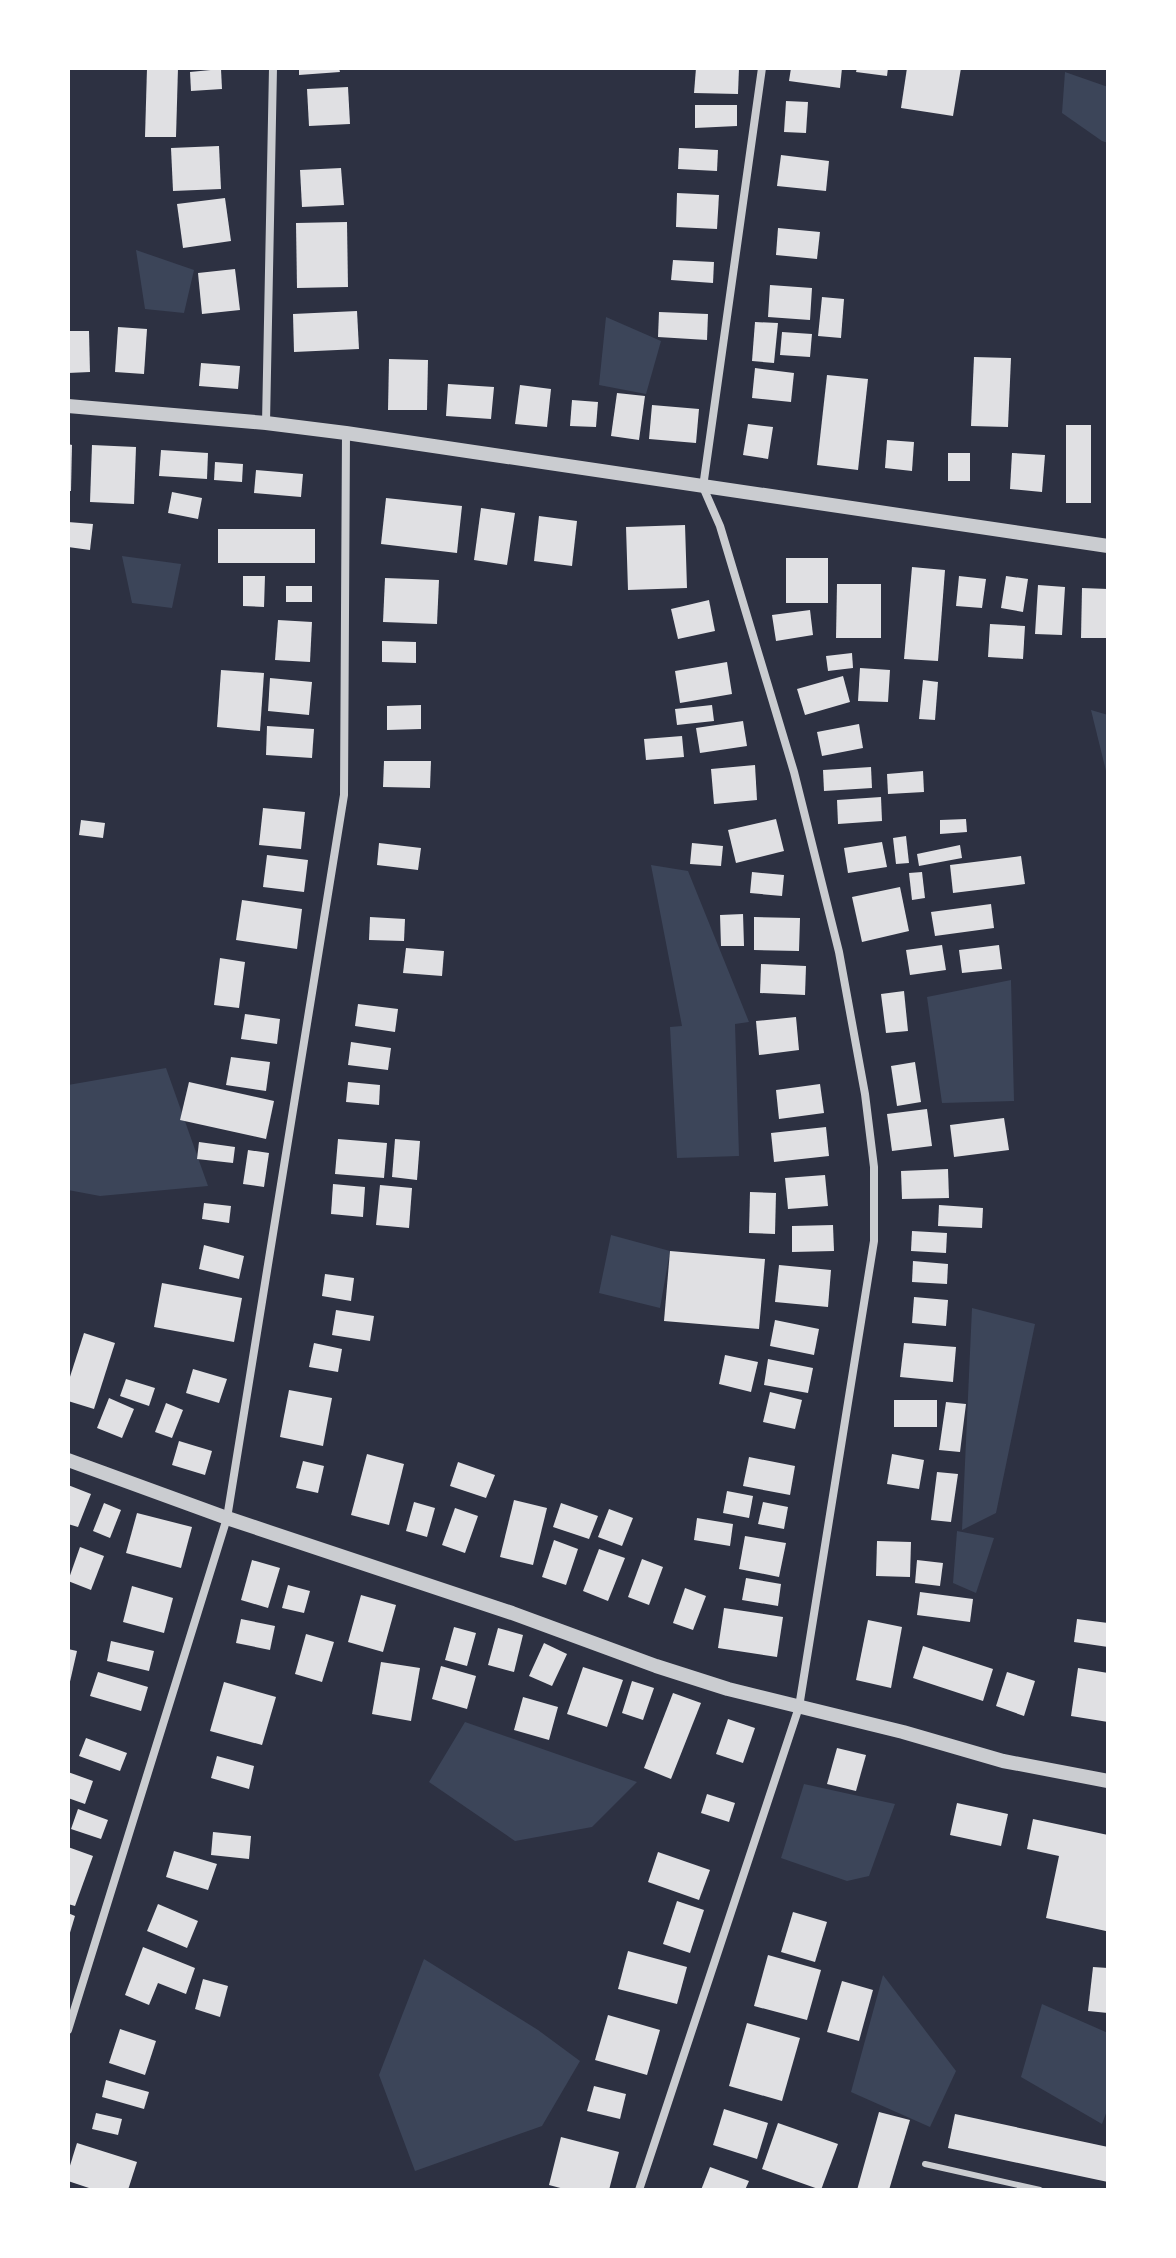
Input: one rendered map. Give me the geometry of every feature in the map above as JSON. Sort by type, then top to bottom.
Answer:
[{"type":"street","points":[[266,423],[273,68]]},
{"type":"street","points":[[639,2190],[799,1707],[874,1241],[874,1167],[865,1094],[839,952],[794,772],[720,526],[703,487],[762,68]]},
{"type":"street","points":[[68,406],[346,433],[1108,546]]},
{"type":"street","points":[[68,2030],[227,1518],[344,795],[346,433]]},
{"type":"street","points":[[68,1460],[227,1518],[728,1689],[903,1732],[1003,1761],[1108,1781]]},
{"type":"lane","points":[[925,2164],[1040,2190]]},
{"type":"shaded area","points":[[1065,72],[1108,87],[1108,143],[1062,113]]},
{"type":"shaded area","points":[[136,250],[194,270],[184,313],[145,309]]},
{"type":"shaded area","points":[[606,317],[661,341],[646,394],[599,385]]},
{"type":"shaded area","points":[[122,556],[181,564],[172,608],[132,603]]},
{"type":"shaded area","points":[[1091,710],[1108,715],[1108,779]]},
{"type":"shaded area","points":[[651,865],[688,871],[749,1022],[735,1024],[739,1156],[677,1158],[670,1027],[682,1026]]},
{"type":"shaded area","points":[[1011,980],[1014,1101],[942,1103],[927,997]]},
{"type":"shaded area","points":[[166,1068],[208,1186],[100,1196],[68,1190],[68,1085]]},
{"type":"shaded area","points":[[611,1235],[670,1251],[660,1308],[599,1293]]},
{"type":"shaded area","points":[[972,1308],[1035,1324],[996,1513],[962,1530]]},
{"type":"shaded area","points":[[957,1531],[994,1538],[976,1593],[953,1583]]},
{"type":"shaded area","points":[[465,1722],[637,1782],[592,1827],[515,1841],[429,1782]]},
{"type":"shaded area","points":[[804,1784],[895,1804],[869,1876],[847,1881],[781,1858]]},
{"type":"shaded area","points":[[424,1959],[538,2030],[580,2061],[542,2126],[415,2171],[379,2075]]},
{"type":"shaded area","points":[[883,1975],[956,2071],[930,2127],[851,2092]]},
{"type":"shaded area","points":[[1042,2004],[1108,2033],[1108,2108],[1102,2124],[1021,2077]]},
{"type":"building","points":[[147,68],[178,68],[176,137],[145,137]]},
{"type":"building","points":[[299,68],[339,68],[340,72],[299,75]]},
{"type":"building","points":[[696,68],[739,68],[738,94],[694,93]]},
{"type":"building","points":[[791,68],[842,68],[840,88],[789,81]]},
{"type":"building","points":[[857,68],[888,68],[887,76],[856,72]]},
{"type":"building","points":[[907,68],[961,68],[953,116],[901,108]]},
{"type":"building","points":[[221,69],[222,89],[191,91],[190,72]]},
{"type":"building","points":[[348,87],[350,124],[309,126],[307,89]]},
{"type":"building","points":[[786,101],[808,102],[806,133],[784,132]]},
{"type":"building","points":[[695,105],[737,105],[737,126],[695,128]]},
{"type":"building","points":[[219,146],[221,189],[173,191],[171,148]]},
{"type":"building","points":[[679,148],[718,150],[717,171],[678,169]]},
{"type":"building","points":[[781,155],[829,161],[826,191],[777,186]]},
{"type":"building","points":[[341,168],[344,205],[302,207],[300,170]]},
{"type":"building","points":[[677,193],[719,195],[717,229],[676,227]]},
{"type":"building","points":[[225,198],[231,241],[183,248],[177,204]]},
{"type":"building","points":[[347,222],[348,287],[297,288],[296,223]]},
{"type":"building","points":[[778,228],[820,232],[817,259],[776,255]]},
{"type":"building","points":[[673,260],[714,262],[713,283],[671,280]]},
{"type":"building","points":[[235,269],[240,310],[202,314],[198,273]]},
{"type":"building","points":[[770,285],[812,288],[810,320],[768,317]]},
{"type":"building","points":[[822,297],[844,299],[841,338],[818,336]]},
{"type":"building","points":[[357,311],[359,349],[294,352],[293,314]]},
{"type":"building","points":[[659,312],[708,314],[707,340],[658,337]]},
{"type":"building","points":[[755,322],[778,323],[774,363],[752,361]]},
{"type":"building","points":[[118,327],[147,329],[144,374],[115,372]]},
{"type":"building","points":[[68,331],[89,331],[90,372],[68,373]]},
{"type":"building","points":[[782,332],[812,334],[810,357],[780,355]]},
{"type":"building","points":[[974,357],[1011,358],[1008,427],[971,426]]},
{"type":"building","points":[[389,359],[428,360],[427,410],[388,410]]},
{"type":"building","points":[[201,363],[240,366],[238,389],[199,386]]},
{"type":"building","points":[[755,368],[794,373],[791,402],[752,398]]},
{"type":"building","points":[[827,375],[868,379],[858,470],[817,465]]},
{"type":"building","points":[[448,384],[494,387],[491,419],[446,416]]},
{"type":"building","points":[[520,385],[551,389],[547,427],[515,424]]},
{"type":"building","points":[[617,393],[645,396],[639,440],[611,436]]},
{"type":"building","points":[[572,400],[598,402],[596,427],[570,426]]},
{"type":"building","points":[[652,405],[699,409],[696,443],[649,439]]},
{"type":"building","points":[[748,424],[773,427],[768,459],[743,455]]},
{"type":"building","points":[[1066,425],[1091,425],[1091,503],[1066,503]]},
{"type":"building","points":[[887,440],[914,442],[912,471],[885,468]]},
{"type":"building","points":[[68,444],[72,445],[71,491],[68,491]]},
{"type":"building","points":[[92,445],[136,447],[134,504],[90,502]]},
{"type":"building","points":[[161,450],[208,453],[207,479],[159,476]]},
{"type":"building","points":[[948,453],[970,453],[970,481],[948,481]]},
{"type":"building","points":[[1012,453],[1045,455],[1042,492],[1010,489]]},
{"type":"building","points":[[215,462],[243,464],[242,482],[214,480]]},
{"type":"building","points":[[256,470],[303,474],[301,497],[254,493]]},
{"type":"building","points":[[172,492],[202,498],[198,519],[168,513]]},
{"type":"building","points":[[386,498],[462,506],[457,553],[381,544]]},
{"type":"building","points":[[481,508],[515,513],[507,565],[474,560]]},
{"type":"building","points":[[539,516],[577,521],[572,566],[534,561]]},
{"type":"building","points":[[68,522],[93,524],[90,550],[68,547]]},
{"type":"building","points":[[685,525],[687,588],[628,590],[626,527]]},
{"type":"building","points":[[218,529],[315,529],[315,563],[218,563]]},
{"type":"building","points":[[786,558],[828,558],[828,603],[786,603]]},
{"type":"building","points":[[912,567],[945,570],[938,661],[904,659]]},
{"type":"building","points":[[243,576],[265,576],[264,607],[243,606]]},
{"type":"building","points":[[959,576],[986,579],[982,608],[956,606]]},
{"type":"building","points":[[1006,576],[1028,579],[1023,612],[1001,608]]},
{"type":"building","points":[[385,578],[439,580],[437,624],[383,622]]},
{"type":"building","points":[[837,584],[881,584],[881,638],[836,638]]},
{"type":"building","points":[[1038,585],[1065,587],[1062,635],[1035,634]]},
{"type":"building","points":[[286,586],[312,586],[312,602],[286,602]]},
{"type":"building","points":[[1082,588],[1108,589],[1107,638],[1081,638]]},
{"type":"building","points":[[709,600],[715,631],[678,639],[671,609]]},
{"type":"building","points":[[810,610],[813,635],[776,641],[772,615]]},
{"type":"building","points":[[278,620],[312,622],[310,662],[275,660]]},
{"type":"building","points":[[990,624],[1025,626],[1023,659],[988,657]]},
{"type":"building","points":[[382,641],[416,642],[416,663],[382,662]]},
{"type":"building","points":[[852,653],[853,668],[828,671],[826,656]]},
{"type":"building","points":[[727,662],[732,694],[680,703],[675,671]]},
{"type":"building","points":[[860,668],[890,670],[888,702],[858,701]]},
{"type":"building","points":[[221,670],[264,673],[260,731],[217,727]]},
{"type":"building","points":[[843,676],[850,702],[805,715],[797,689]]},
{"type":"building","points":[[270,678],[312,682],[309,715],[268,711]]},
{"type":"building","points":[[923,680],[938,682],[935,720],[919,719]]},
{"type":"building","points":[[421,705],[421,729],[387,730],[387,706]]},
{"type":"building","points":[[712,705],[714,721],[677,725],[675,709]]},
{"type":"building","points":[[743,721],[747,746],[700,753],[696,728]]},
{"type":"building","points":[[859,724],[863,748],[822,756],[817,732]]},
{"type":"building","points":[[267,726],[314,729],[312,758],[266,755]]},
{"type":"building","points":[[682,736],[684,757],[646,760],[644,739]]},
{"type":"building","points":[[384,761],[431,761],[430,788],[383,787]]},
{"type":"building","points":[[755,765],[757,800],[714,804],[711,769]]},
{"type":"building","points":[[871,767],[872,788],[824,791],[823,770]]},
{"type":"building","points":[[923,771],[924,792],[888,794],[887,774]]},
{"type":"building","points":[[881,797],[882,821],[838,824],[837,800]]},
{"type":"building","points":[[263,808],[305,812],[301,849],[259,845]]},
{"type":"building","points":[[776,819],[784,851],[736,863],[728,830]]},
{"type":"building","points":[[966,819],[967,832],[940,834],[940,820]]},
{"type":"building","points":[[81,820],[105,823],[103,838],[79,835]]},
{"type":"building","points":[[906,836],[909,863],[896,864],[893,838]]},
{"type":"building","points":[[882,842],[887,867],[848,873],[844,848]]},
{"type":"building","points":[[379,843],[421,848],[418,870],[377,865]]},
{"type":"building","points":[[692,843],[723,846],[721,866],[690,864]]},
{"type":"building","points":[[960,845],[962,858],[919,866],[917,854]]},
{"type":"building","points":[[267,855],[308,860],[304,892],[263,887]]},
{"type":"building","points":[[1021,856],[1025,884],[953,893],[950,865]]},
{"type":"building","points":[[752,872],[784,875],[782,896],[750,893]]},
{"type":"building","points":[[922,872],[925,898],[912,900],[909,873]]},
{"type":"building","points":[[900,887],[909,931],[862,942],[852,897]]},
{"type":"building","points":[[242,900],[302,909],[297,949],[236,940]]},
{"type":"building","points":[[991,904],[994,928],[935,936],[931,912]]},
{"type":"building","points":[[743,914],[744,946],[721,946],[720,915]]},
{"type":"building","points":[[370,917],[405,919],[404,941],[369,940]]},
{"type":"building","points":[[754,917],[800,918],[799,951],[754,950]]},
{"type":"building","points":[[942,945],[946,970],[910,975],[906,950]]},
{"type":"building","points":[[999,945],[1002,969],[962,973],[959,950]]},
{"type":"building","points":[[406,948],[444,951],[442,976],[403,973]]},
{"type":"building","points":[[220,958],[245,962],[239,1008],[214,1005]]},
{"type":"building","points":[[761,964],[806,966],[805,995],[760,993]]},
{"type":"building","points":[[904,991],[908,1031],[886,1033],[881,994]]},
{"type":"building","points":[[358,1004],[398,1009],[395,1032],[355,1026]]},
{"type":"building","points":[[245,1014],[280,1019],[277,1044],[241,1039]]},
{"type":"building","points":[[796,1017],[799,1050],[759,1055],[756,1021]]},
{"type":"building","points":[[351,1042],[391,1048],[388,1070],[348,1065]]},
{"type":"building","points":[[231,1057],[270,1062],[266,1091],[226,1085]]},
{"type":"building","points":[[915,1062],[921,1102],[897,1106],[891,1066]]},
{"type":"building","points":[[189,1082],[274,1101],[266,1139],[180,1120]]},
{"type":"building","points":[[348,1082],[380,1085],[379,1105],[346,1102]]},
{"type":"building","points":[[820,1084],[824,1113],[779,1119],[776,1090]]},
{"type":"building","points":[[927,1109],[932,1146],[892,1151],[887,1114]]},
{"type":"building","points":[[1004,1118],[1009,1150],[954,1157],[950,1125]]},
{"type":"building","points":[[826,1127],[829,1156],[774,1162],[771,1133]]},
{"type":"building","points":[[338,1139],[387,1143],[384,1178],[335,1174]]},
{"type":"building","points":[[395,1139],[420,1141],[417,1180],[392,1177]]},
{"type":"building","points":[[199,1142],[235,1147],[233,1163],[197,1159]]},
{"type":"building","points":[[248,1150],[269,1153],[264,1187],[243,1184]]},
{"type":"building","points":[[948,1169],[949,1198],[902,1199],[901,1171]]},
{"type":"building","points":[[825,1175],[828,1206],[788,1209],[785,1178]]},
{"type":"building","points":[[333,1184],[365,1187],[363,1217],[331,1214]]},
{"type":"building","points":[[380,1185],[412,1188],[409,1228],[376,1225]]},
{"type":"building","points":[[750,1192],[776,1193],[775,1234],[749,1233]]},
{"type":"building","points":[[204,1203],[231,1206],[229,1223],[202,1219]]},
{"type":"building","points":[[939,1205],[983,1208],[982,1228],[938,1226]]},
{"type":"building","points":[[833,1225],[834,1251],[792,1252],[792,1226]]},
{"type":"building","points":[[912,1231],[947,1233],[946,1253],[911,1251]]},
{"type":"building","points":[[204,1245],[244,1256],[239,1279],[199,1269]]},
{"type":"building","points":[[670,1251],[765,1259],[759,1329],[664,1321]]},
{"type":"building","points":[[913,1261],[948,1264],[947,1284],[912,1282]]},
{"type":"building","points":[[779,1265],[831,1270],[828,1307],[775,1302]]},
{"type":"building","points":[[325,1274],[354,1278],[351,1301],[322,1296]]},
{"type":"building","points":[[162,1283],[242,1298],[234,1342],[154,1327]]},
{"type":"building","points":[[914,1297],[948,1300],[946,1326],[912,1323]]},
{"type":"building","points":[[336,1310],[374,1316],[370,1341],[332,1335]]},
{"type":"building","points":[[775,1320],[819,1329],[814,1355],[770,1346]]},
{"type":"building","points":[[84,1333],[115,1343],[94,1409],[68,1401],[68,1383]]},
{"type":"building","points":[[314,1343],[342,1349],[338,1372],[309,1367]]},
{"type":"building","points":[[904,1343],[956,1347],[953,1382],[900,1377]]},
{"type":"building","points":[[725,1355],[758,1362],[751,1392],[719,1384]]},
{"type":"building","points":[[768,1359],[813,1368],[808,1393],[764,1385]]},
{"type":"building","points":[[193,1369],[227,1379],[219,1403],[186,1393]]},
{"type":"building","points":[[126,1379],[155,1388],[149,1406],[120,1396]]},
{"type":"building","points":[[289,1390],[332,1398],[323,1446],[280,1437]]},
{"type":"building","points":[[770,1392],[802,1400],[795,1429],[763,1422]]},
{"type":"building","points":[[109,1398],[134,1409],[122,1438],[97,1428]]},
{"type":"building","points":[[894,1400],[937,1400],[937,1427],[894,1427]]},
{"type":"building","points":[[946,1402],[966,1404],[960,1452],[939,1450]]},
{"type":"building","points":[[166,1403],[183,1410],[172,1438],[155,1432]]},
{"type":"building","points":[[179,1441],[212,1451],[205,1475],[172,1465]]},
{"type":"building","points":[[367,1454],[404,1464],[389,1525],[351,1515]]},
{"type":"building","points":[[892,1454],[924,1460],[919,1489],[887,1484]]},
{"type":"building","points":[[749,1457],[795,1466],[790,1495],[743,1486]]},
{"type":"building","points":[[303,1461],[324,1466],[318,1493],[296,1488]]},
{"type":"building","points":[[458,1462],[495,1475],[486,1498],[450,1486]]},
{"type":"building","points":[[937,1472],[958,1474],[951,1522],[931,1520]]},
{"type":"building","points":[[68,1485],[91,1494],[78,1527],[68,1524]]},
{"type":"building","points":[[727,1491],[753,1496],[749,1518],[723,1513]]},
{"type":"building","points":[[514,1500],[547,1508],[533,1565],[500,1557]]},
{"type":"building","points":[[414,1502],[435,1508],[427,1537],[406,1531]]},
{"type":"building","points":[[763,1502],[788,1507],[784,1529],[758,1524]]},
{"type":"building","points":[[104,1503],[121,1510],[110,1538],[93,1531]]},
{"type":"building","points":[[561,1503],[598,1516],[589,1539],[553,1527]]},
{"type":"building","points":[[455,1508],[478,1516],[465,1553],[442,1545]]},
{"type":"building","points":[[609,1509],[633,1518],[622,1546],[598,1537]]},
{"type":"building","points":[[137,1513],[192,1527],[181,1568],[126,1553]]},
{"type":"building","points":[[697,1518],[733,1524],[730,1546],[694,1540]]},
{"type":"building","points":[[745,1536],[786,1543],[779,1577],[739,1569]]},
{"type":"building","points":[[554,1540],[578,1549],[566,1585],[542,1577]]},
{"type":"building","points":[[877,1541],[911,1542],[910,1577],[876,1576]]},
{"type":"building","points":[[80,1547],[104,1556],[91,1590],[68,1581]]},
{"type":"building","points":[[599,1549],[625,1558],[608,1601],[583,1591]]},
{"type":"building","points":[[642,1559],[663,1567],[649,1605],[628,1597]]},
{"type":"building","points":[[252,1560],[280,1568],[268,1608],[241,1600]]},
{"type":"building","points":[[917,1560],[943,1563],[940,1586],[915,1583]]},
{"type":"building","points":[[746,1578],[781,1584],[778,1606],[742,1600]]},
{"type":"building","points":[[288,1585],[310,1591],[304,1613],[282,1608]]},
{"type":"building","points":[[132,1586],[173,1598],[164,1633],[123,1622]]},
{"type":"building","points":[[685,1588],[706,1596],[693,1630],[673,1623]]},
{"type":"building","points":[[920,1592],[973,1599],[970,1622],[917,1615]]},
{"type":"building","points":[[361,1595],[396,1605],[383,1652],[348,1642]]},
{"type":"building","points":[[724,1608],[783,1617],[777,1657],[718,1648]]},
{"type":"building","points":[[241,1619],[275,1626],[270,1650],[236,1643]]},
{"type":"building","points":[[1077,1619],[1108,1623],[1108,1647],[1074,1642]]},
{"type":"building","points":[[868,1620],[902,1627],[891,1688],[856,1680]]},
{"type":"building","points":[[454,1627],[476,1633],[467,1666],[445,1660]]},
{"type":"building","points":[[498,1628],[523,1635],[514,1672],[488,1665]]},
{"type":"building","points":[[306,1634],[334,1642],[322,1682],[295,1674]]},
{"type":"building","points":[[111,1641],[154,1651],[149,1671],[107,1661]]},
{"type":"building","points":[[544,1643],[567,1654],[552,1686],[529,1676]]},
{"type":"building","points":[[923,1646],[993,1669],[983,1701],[913,1678]]},
{"type":"building","points":[[68,1649],[77,1651],[69,1686],[68,1686]]},
{"type":"building","points":[[381,1662],[420,1668],[411,1721],[372,1714]]},
{"type":"building","points":[[441,1666],[476,1676],[467,1709],[432,1699]]},
{"type":"building","points":[[583,1667],[623,1680],[607,1727],[567,1714]]},
{"type":"building","points":[[1078,1668],[1108,1673],[1108,1722],[1071,1716]]},
{"type":"building","points":[[98,1672],[148,1687],[141,1711],[90,1696]]},
{"type":"building","points":[[1007,1672],[1035,1681],[1024,1716],[996,1706]]},
{"type":"building","points":[[632,1681],[654,1688],[643,1720],[622,1713]]},
{"type":"building","points":[[224,1682],[276,1697],[262,1745],[210,1731]]},
{"type":"building","points":[[673,1693],[701,1703],[671,1779],[644,1768]]},
{"type":"building","points":[[523,1697],[558,1707],[549,1740],[514,1730]]},
{"type":"building","points":[[728,1719],[755,1728],[743,1763],[716,1754]]},
{"type":"building","points":[[86,1738],[127,1753],[120,1771],[79,1756]]},
{"type":"building","points":[[837,1748],[866,1755],[856,1791],[827,1784]]},
{"type":"building","points":[[217,1756],[254,1766],[249,1789],[211,1778]]},
{"type":"building","points":[[68,1772],[93,1781],[85,1804],[68,1798]]},
{"type":"building","points":[[707,1794],[735,1803],[729,1822],[701,1813]]},
{"type":"building","points":[[957,1803],[1008,1814],[1001,1846],[950,1835]]},
{"type":"building","points":[[78,1809],[108,1820],[101,1839],[71,1829]]},
{"type":"building","points":[[1033,1819],[1108,1835],[1106,1931],[1046,1918],[1059,1856],[1027,1849]]},
{"type":"building","points":[[213,1832],[251,1836],[249,1859],[211,1855]]},
{"type":"building","points":[[68,1847],[93,1856],[75,1906],[68,1904]]},
{"type":"building","points":[[174,1851],[217,1864],[208,1890],[166,1877]]},
{"type":"building","points":[[658,1852],[710,1870],[699,1900],[648,1882]]},
{"type":"building","points":[[677,1901],[704,1910],[690,1953],[663,1944]]},
{"type":"building","points":[[158,1904],[198,1921],[187,1948],[147,1931]]},
{"type":"building","points":[[793,1912],[827,1922],[815,1962],[781,1952]]},
{"type":"building","points":[[68,1913],[75,1916],[69,1936],[68,1936]]},
{"type":"building","points":[[143,1947],[195,1968],[186,1994],[158,1983],[149,2005],[125,1995]]},
{"type":"building","points":[[628,1951],[687,1967],[677,2004],[618,1989]]},
{"type":"building","points":[[768,1955],[821,1970],[807,2020],[754,2006]]},
{"type":"building","points":[[1093,1967],[1108,1968],[1108,2013],[1088,2011]]},
{"type":"building","points":[[203,1979],[228,1986],[220,2017],[195,2009]]},
{"type":"building","points":[[842,1981],[873,1990],[859,2041],[827,2032]]},
{"type":"building","points":[[608,2015],[660,2030],[647,2075],[595,2060]]},
{"type":"building","points":[[747,2023],[800,2038],[782,2101],[729,2086]]},
{"type":"building","points":[[120,2029],[156,2041],[145,2075],[109,2063]]},
{"type":"building","points":[[106,2080],[149,2092],[144,2109],[102,2097]]},
{"type":"building","points":[[594,2086],[626,2094],[620,2119],[587,2111]]},
{"type":"building","points":[[724,2109],[768,2123],[757,2159],[713,2145]]},
{"type":"building","points":[[879,2112],[910,2120],[889,2190],[857,2190]]},
{"type":"building","points":[[96,2113],[122,2119],[118,2135],[92,2129]]},
{"type":"building","points":[[955,2114],[1108,2147],[1108,2182],[948,2148]]},
{"type":"building","points":[[778,2123],[838,2144],[821,2190],[762,2169]]},
{"type":"building","points":[[561,2137],[619,2152],[609,2190],[568,2190],[549,2185]]},
{"type":"building","points":[[77,2143],[137,2162],[128,2190],[95,2190],[68,2181]]},
{"type":"building","points":[[710,2167],[749,2181],[745,2190],[701,2190]]}]
